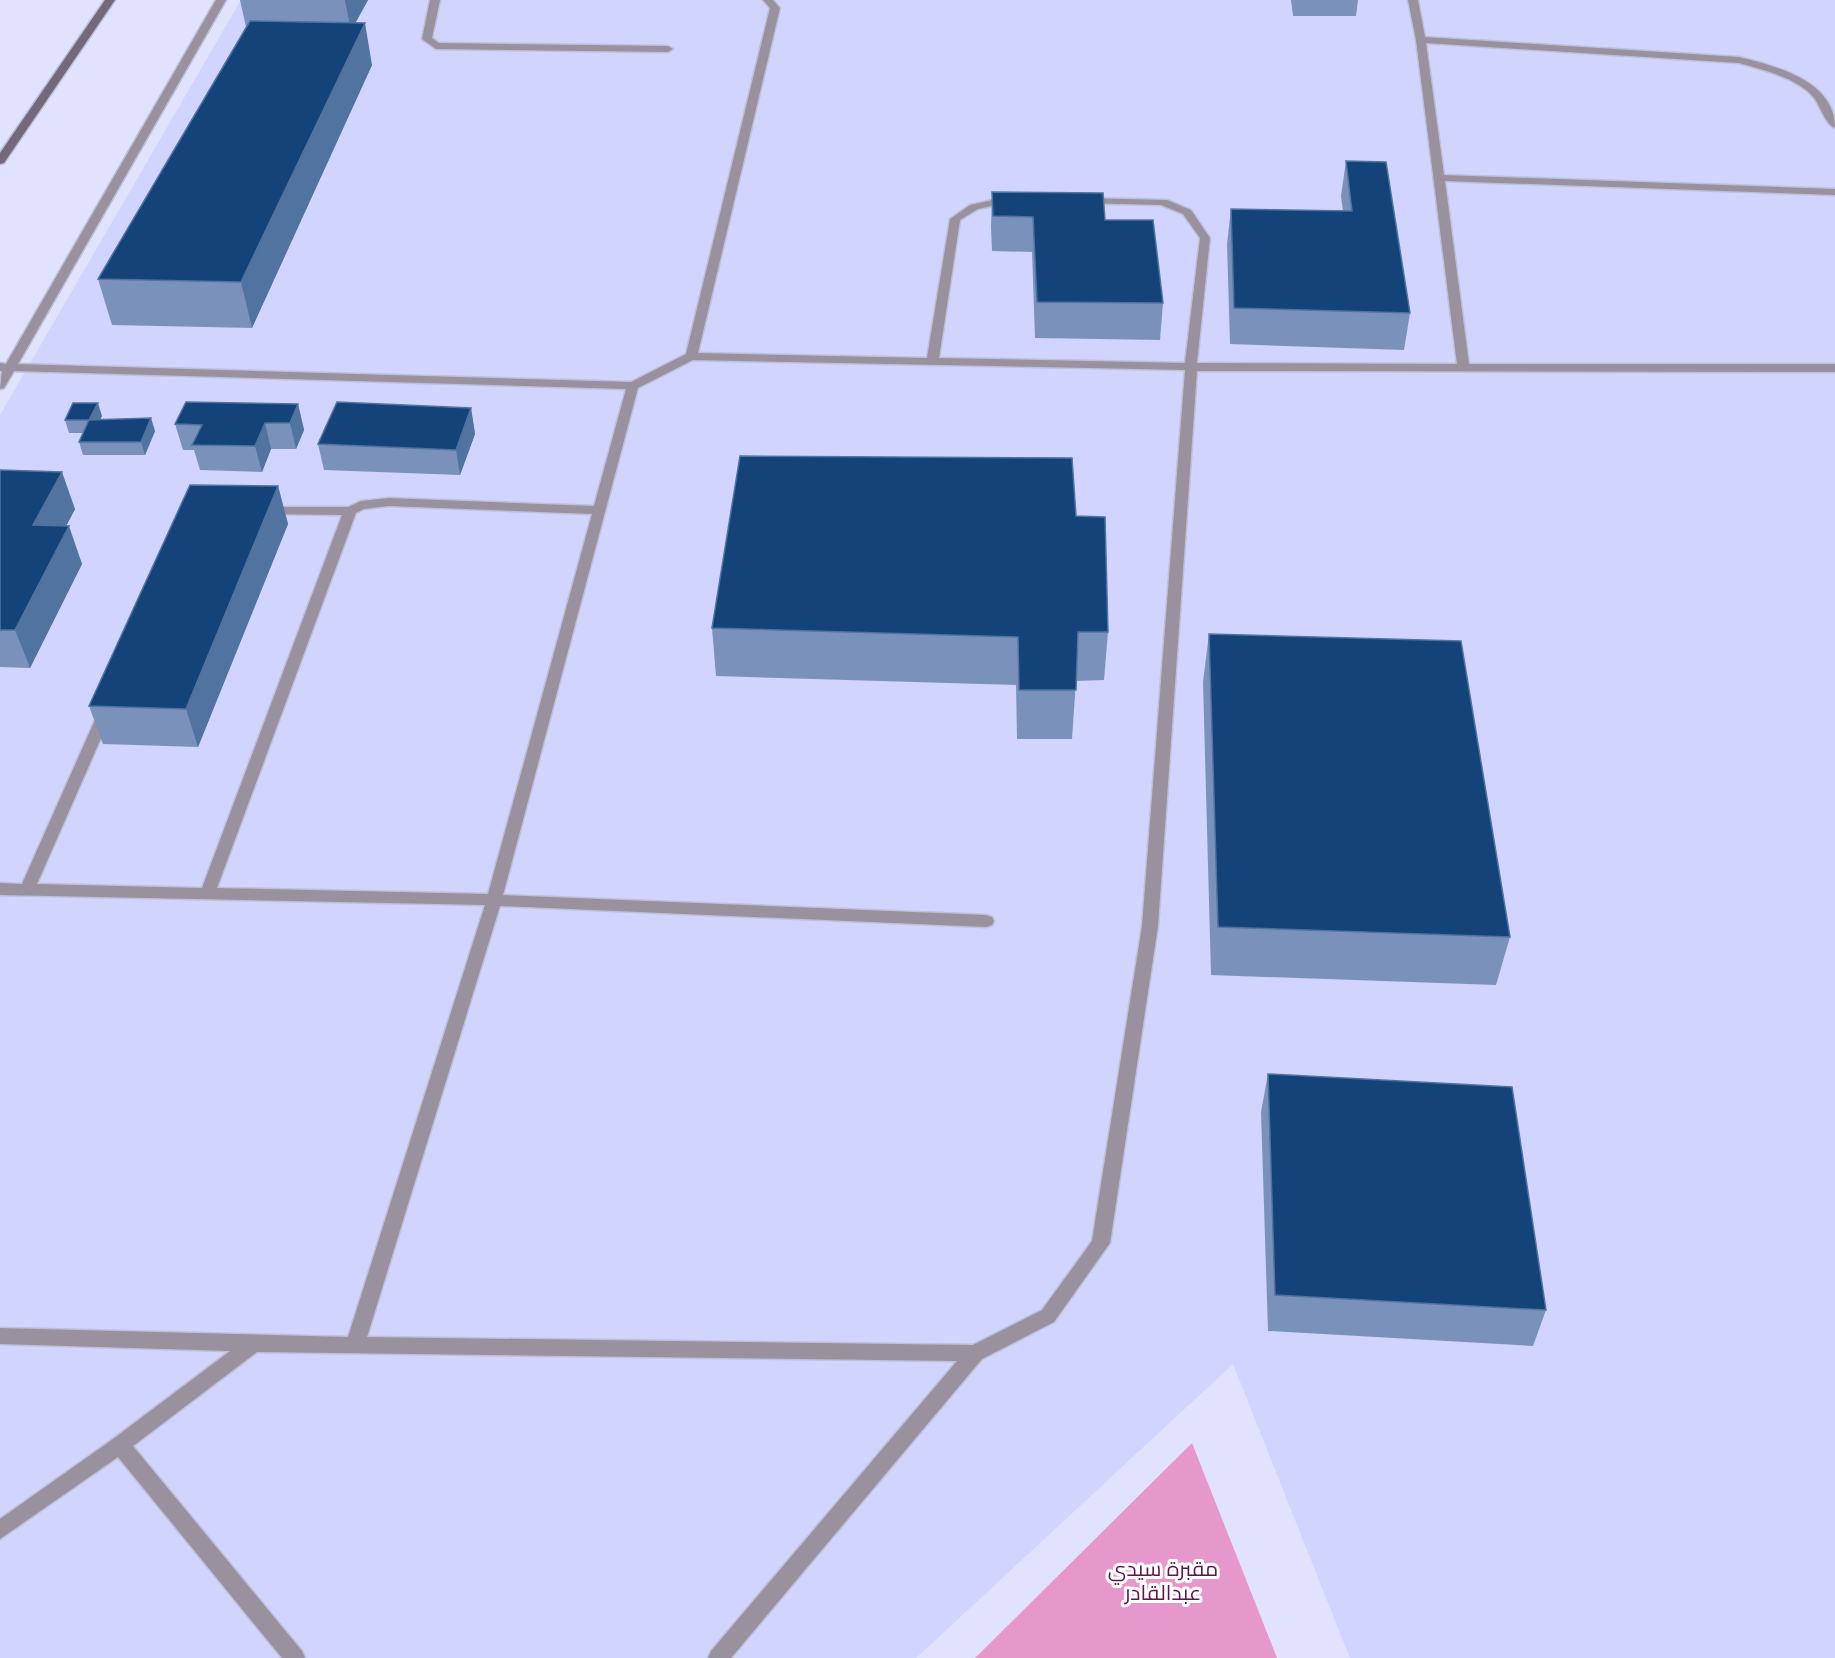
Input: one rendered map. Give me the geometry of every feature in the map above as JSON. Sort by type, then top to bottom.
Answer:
[{"type":"main road","points":[[0,161],[110,0]]},
{"type":"lane","points":[[0,385],[5,367],[220,0]]},
{"type":"lane","points":[[435,0],[427,39],[436,46],[668,49]]},
{"type":"lane","points":[[691,356],[775,8],[768,0]]},
{"type":"lane","points":[[1413,0],[1421,40],[1464,369]]},
{"type":"lane","points":[[1421,40],[1739,60],[1781,71],[1817,94],[1835,125]]},
{"type":"lane","points":[[1439,178],[1835,192]]},
{"type":"lane","points":[[932,362],[955,219],[974,207],[1007,199],[1029,200]]},
{"type":"lane","points":[[718,1658],[975,1353],[1048,1316],[1101,1243],[1150,926],[1191,367],[1205,238],[1187,212],[1163,202],[1062,200]]},
{"type":"lane","points":[[5,367],[633,386],[691,356],[1191,367],[1835,368]]},
{"type":"lane","points":[[356,1345],[494,900],[633,386]]},
{"type":"lane","points":[[245,510],[350,511],[361,505],[389,502],[598,510]]},
{"type":"lane","points":[[207,895],[350,511]]},
{"type":"lane","points":[[27,889],[110,703]]},
{"type":"lane","points":[[0,889],[494,900],[986,921]]},
{"type":"lane","points":[[0,1336],[254,1344],[975,1353]]},
{"type":"lane","points":[[0,1530],[120,1445],[254,1344]]},
{"type":"lane","points":[[120,1445],[295,1658]]},
{"type":"shaded area","points":[[241,0],[1835,0],[1835,1658],[1350,1658],[1233,1364],[916,1658],[0,1658],[0,415]]},
{"type":"green space","name":"مقبرة سيدي عبدالقادر","points":[[1192,1443],[1277,1658],[975,1658]]},
{"type":"building","points":[[250,21],[365,23],[241,282],[98,279]]},
{"type":"building","points":[[1346,161],[1386,162],[1410,313],[1234,308],[1231,209],[1352,211]]},
{"type":"building","points":[[992,192],[1103,193],[1105,220],[1153,220],[1163,303],[1037,302],[1033,217],[993,216]]},
{"type":"building","points":[[186,402],[298,404],[290,423],[265,423],[255,446],[192,445],[202,425],[175,424]]},
{"type":"building","points":[[337,402],[471,408],[456,450],[318,444]]},
{"type":"building","points":[[73,403],[98,403],[89,420],[65,420]]},
{"type":"building","points":[[151,418],[141,442],[79,442],[89,420]]},
{"type":"building","points":[[740,456],[1072,458],[1076,516],[1105,517],[1108,632],[1078,632],[1076,690],[1019,690],[1018,637],[712,628]]},
{"type":"building","points":[[0,470],[62,472],[33,525],[69,526],[15,630],[0,630]]},
{"type":"building","points":[[190,485],[278,486],[186,709],[89,706]]},
{"type":"building","points":[[1209,634],[1461,641],[1510,937],[1218,927]]},
{"type":"building","points":[[1268,1074],[1512,1087],[1546,1310],[1275,1295]]}]
